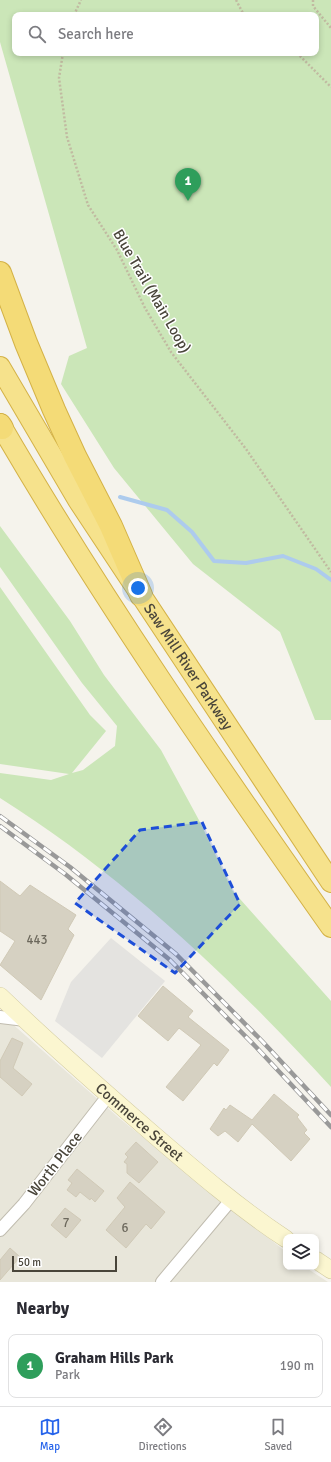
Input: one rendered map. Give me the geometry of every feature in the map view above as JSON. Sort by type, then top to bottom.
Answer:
[{"type":"highway","points":[[0,273],[51,404],[75,456],[111,526],[141,595]]},
{"type":"highway","name":"Saw Mill River Parkway","points":[[0,367],[78,500],[331,882]]},
{"type":"highway","name":"Saw Mill River Parkway","points":[[1,426],[72,544],[137,645],[331,927]]},
{"type":"main road","name":"Commerce Street","points":[[0,996],[108,1096],[231,1200],[283,1237]]},
{"type":"main road","points":[[319,1262],[331,1270]]},
{"type":"street","points":[[0,1017],[25,1020]]},
{"type":"street","name":"Worth Place","points":[[0,1230],[24,1204],[108,1096]]},
{"type":"street","points":[[162,1282],[231,1200]]},
{"type":"path","points":[[75,12],[81,0]]},
{"type":"path","points":[[236,0],[242,12]]},
{"type":"path","points":[[313,0],[313,6],[318,12]]},
{"type":"path","points":[[319,13],[331,28]]},
{"type":"path","name":"Blue Trail (Main Loop)","points":[[63,56],[59,78],[67,137],[88,205],[117,250],[146,308],[171,352],[246,449],[331,572]]},
{"type":"path","points":[[300,56],[331,87]]},
{"type":"highlighted area","points":[[202,822],[240,904],[175,973],[75,903],[140,830]]},
{"type":"shaded area","points":[[111,938],[165,981],[102,1058],[55,1021],[71,982]]},
{"type":"shaded area","points":[[0,1013],[119,1118],[283,1250],[283,1270],[310,1270],[328,1282],[0,1282]]},
{"type":"green space","points":[[0,0],[331,0],[331,720],[315,720],[280,632],[193,564],[114,468],[61,384],[69,356],[87,348],[0,42]]},
{"type":"green space","points":[[0,526],[70,621],[104,675],[161,750],[200,822],[232,890],[331,1001],[331,1087],[255,1007],[175,931],[90,861],[46,828],[0,798],[0,773],[51,780],[69,774],[0,764],[0,587],[90,715],[106,731],[72,773],[83,770],[115,746],[117,726],[82,683],[0,567]]},
{"type":"building","points":[[0,881],[20,896],[30,885],[76,915],[68,929],[74,935],[41,1000],[0,965],[15,941],[0,931]]},
{"type":"building","points":[[163,986],[193,1011],[188,1017],[229,1050],[217,1066],[214,1063],[183,1101],[166,1087],[201,1045],[179,1028],[168,1041],[138,1016]]},
{"type":"building","points":[[12,1038],[23,1043],[13,1068],[32,1084],[22,1096],[0,1077],[0,1061]]},
{"type":"building","points":[[274,1094],[299,1115],[297,1117],[307,1130],[304,1133],[310,1139],[291,1161],[252,1124],[238,1142],[225,1131],[218,1136],[210,1129],[224,1108],[226,1110],[230,1105],[252,1120]]},
{"type":"building","points":[[136,1142],[158,1162],[139,1183],[127,1173],[127,1164],[124,1162],[128,1157],[125,1154]]},
{"type":"building","points":[[77,1169],[104,1191],[95,1202],[80,1192],[76,1197],[67,1190],[72,1183],[68,1180]]},
{"type":"building","points":[[130,1182],[165,1212],[151,1229],[146,1224],[126,1248],[106,1230],[125,1207],[117,1198]]},
{"type":"building","points":[[65,1208],[81,1220],[66,1238],[51,1225]]},
{"type":"building","points":[[10,1248],[20,1257],[0,1280],[0,1260]]},
{"type":"waterway","points":[[120,497],[167,510],[192,532],[214,561],[246,563],[283,556],[316,569],[331,580]]},
{"type":"railway","points":[[0,816],[70,867],[176,954],[262,1041],[331,1115]]},
{"type":"railway","points":[[0,826],[65,874],[170,960],[256,1047],[331,1127]]},
{"type":"place","name":"Graham Hills Park","points":[[188,201]]}]
